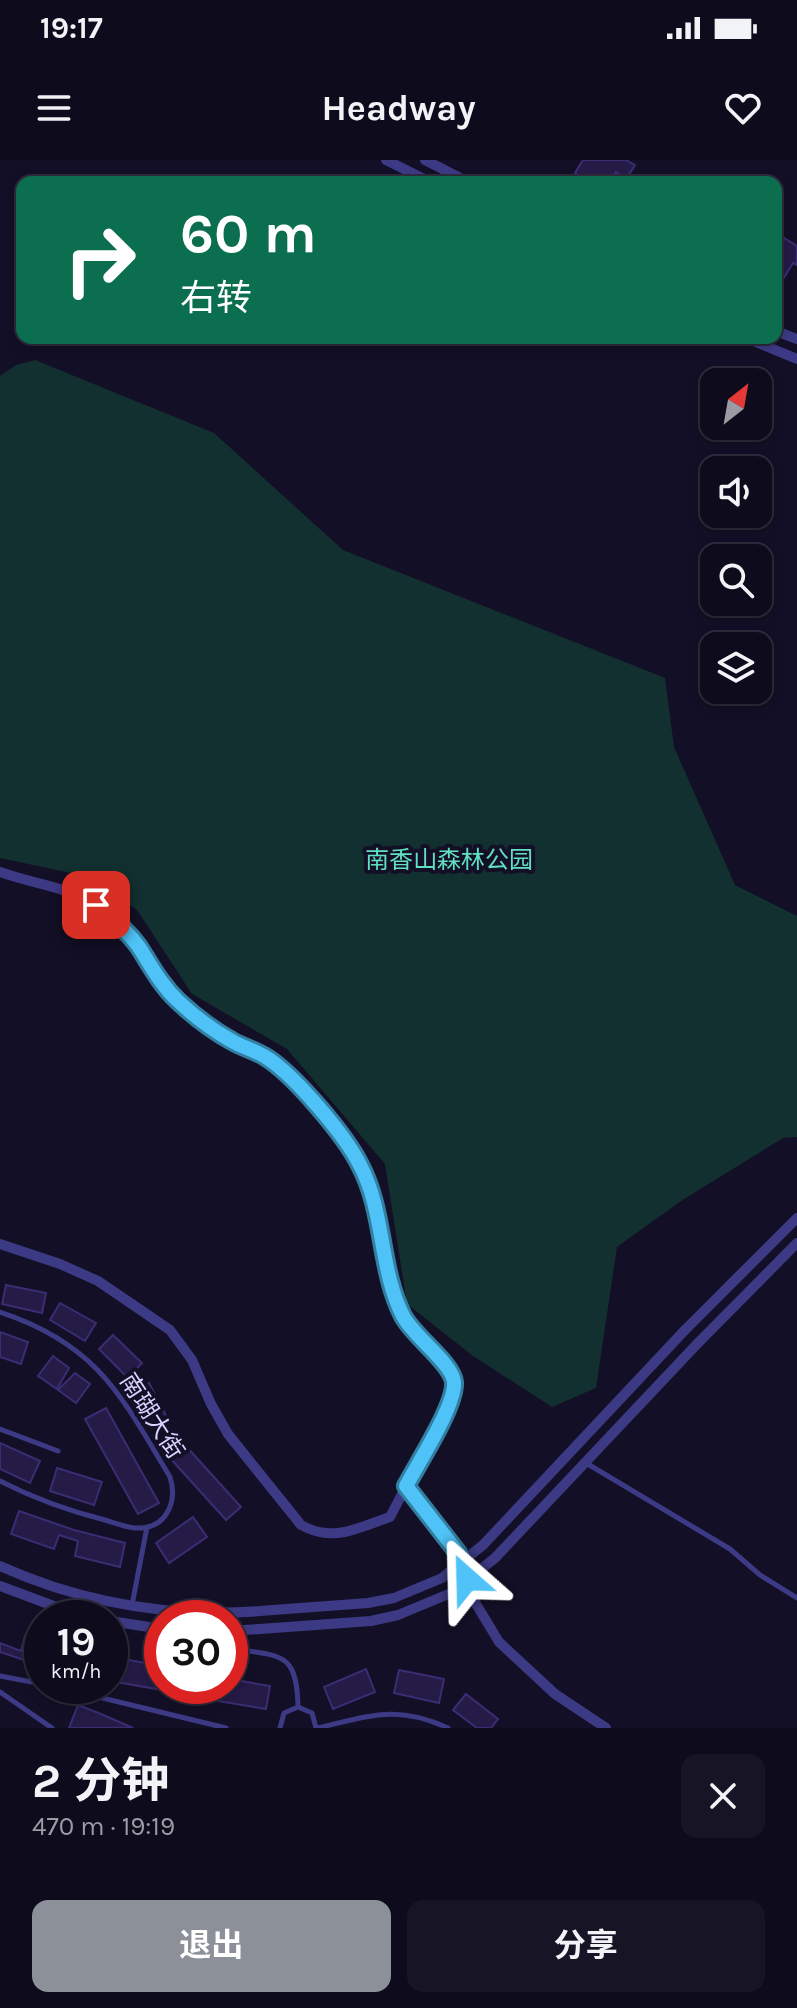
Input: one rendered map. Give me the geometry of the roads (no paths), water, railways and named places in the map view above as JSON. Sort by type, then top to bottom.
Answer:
[{"type":"street","points":[[386,160],[418,176]]},
{"type":"street","points":[[425,160],[456,176]]},
{"type":"street","points":[[761,344],[797,359]]},
{"type":"street","points":[[0,872],[70,892],[96,905],[119,924],[138,946],[152,972],[176,999],[233,1042],[266,1057],[305,1093],[354,1153],[372,1196],[392,1291],[405,1319],[423,1344],[447,1364],[454,1379],[453,1397],[390,1517],[333,1535],[316,1533],[301,1525],[228,1434],[192,1360],[170,1330],[98,1281],[60,1264],[0,1244]]},
{"type":"street","points":[[0,1566],[64,1591],[132,1607],[194,1613],[368,1603],[394,1598],[442,1578],[483,1545],[685,1330],[797,1218]]},
{"type":"street","points":[[248,1630],[371,1621],[412,1610],[451,1593],[495,1558],[797,1243]]},
{"type":"street","points":[[406,1486],[458,1553],[476,1604],[499,1642],[555,1694],[606,1728]]},
{"type":"street","points":[[0,1586],[38,1600]]},
{"type":"lane","name":"南瑚大街","points":[[0,1312],[44,1329],[69,1344],[111,1382],[170,1477],[174,1489],[168,1513],[159,1522],[147,1527]]},
{"type":"lane","points":[[0,1429],[58,1451]]},
{"type":"lane","points":[[585,1463],[730,1549],[760,1575],[797,1598]]},
{"type":"lane","points":[[0,1481],[76,1513],[135,1528],[147,1527],[132,1607]]},
{"type":"lane","points":[[248,1652],[279,1658],[290,1664],[297,1679],[298,1707]]},
{"type":"lane","points":[[0,1676],[24,1681]]},
{"type":"lane","points":[[0,1692],[52,1728]]},
{"type":"lane","points":[[127,1704],[226,1728]]},
{"type":"lane","points":[[279,1728],[284,1713],[298,1707],[312,1713],[316,1728],[389,1712],[409,1714],[448,1728]]},
{"type":"park label","name":"南香山森林公园","points":[[449,860]]}]
